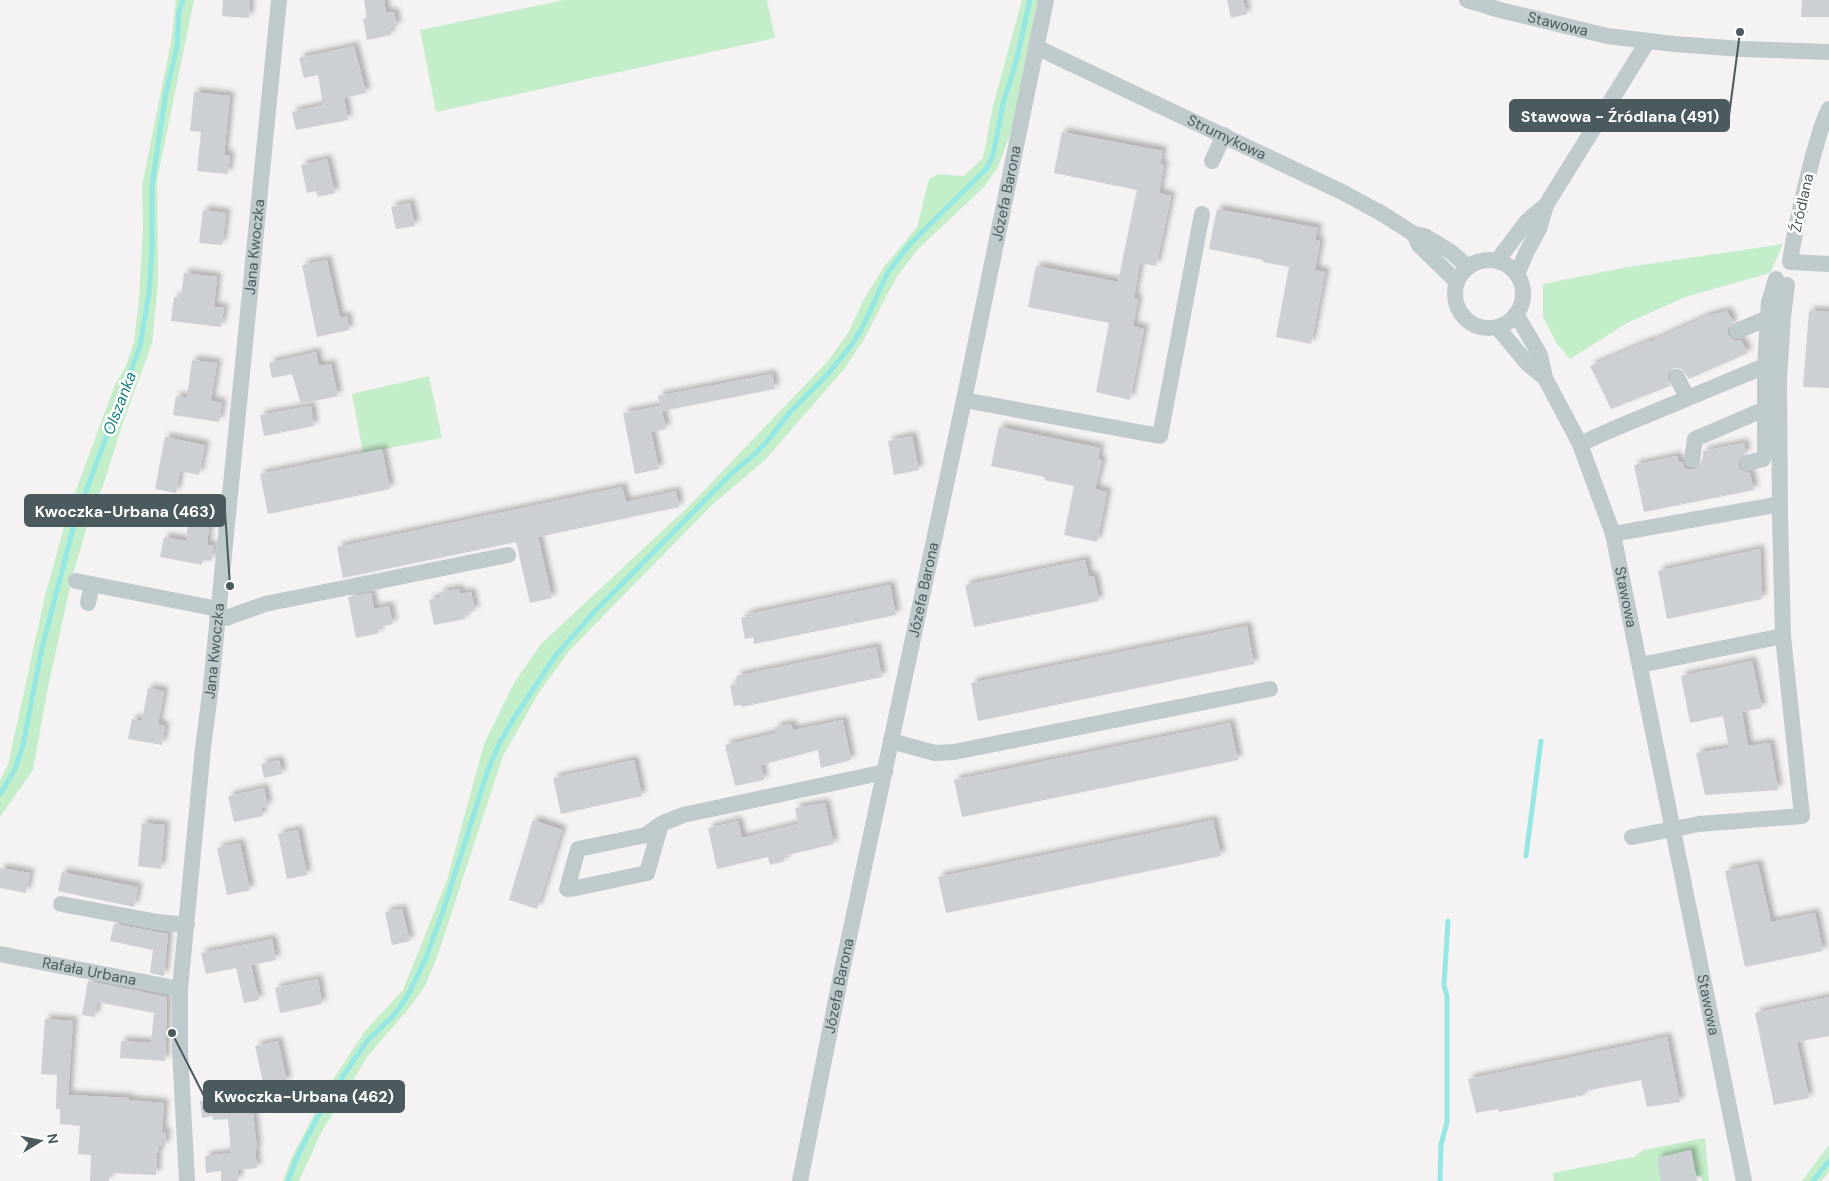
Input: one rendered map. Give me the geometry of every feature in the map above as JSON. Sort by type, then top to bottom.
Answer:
[{"type":"street","name":"Jana Kwoczka","points":[[187,1181],[180,1051],[180,989],[279,0]]},
{"type":"street","name":"Józefa Barona","points":[[800,1181],[841,975],[964,400],[1046,0]]},
{"type":"street","name":"Stawowa","points":[[1467,0],[1607,36],[1742,49],[1829,52]]},
{"type":"street","points":[[1517,274],[1526,253],[1540,229],[1546,205],[1648,41]]},
{"type":"street","name":"Strumykowa","points":[[1036,47],[1382,213],[1414,234],[1425,236],[1451,252],[1468,267]]},
{"type":"street","name":"Źródlana","points":[[1829,109],[1823,120],[1809,171],[1790,262],[1829,264]]},
{"type":"street","points":[[1212,160],[1224,136]]},
{"type":"street","points":[[1497,261],[1527,221],[1546,205]]},
{"type":"street","points":[[964,400],[1160,436],[1202,214]]},
{"type":"street","name":"Strumykowa","points":[[1414,234],[1419,245],[1457,282]]},
{"type":"street","points":[[1497,261],[1517,274],[1522,289],[1522,298],[1516,314],[1508,322],[1497,327],[1477,326],[1460,313],[1456,304],[1457,282],[1468,267],[1477,262],[1497,261]]},
{"type":"street","points":[[1632,837],[1698,824],[1802,816],[1783,636],[1779,380],[1783,317],[1782,282],[1769,302],[1765,409],[1766,453],[1763,459],[1748,463]]},
{"type":"street","name":"Stawowa","points":[[1516,314],[1540,355],[1545,378],[1580,444],[1612,534],[1744,1181]]},
{"type":"street","points":[[1737,331],[1768,318]]},
{"type":"street","name":"Stawowa","points":[[1497,327],[1528,364],[1545,378]]},
{"type":"street","points":[[1580,444],[1766,366]]},
{"type":"street","points":[[1678,377],[1687,398]]},
{"type":"street","points":[[1692,460],[1695,439],[1765,409]]},
{"type":"street","points":[[1612,534],[1780,504]]},
{"type":"street","points":[[88,603],[84,582],[217,613],[226,618],[265,604],[508,555]]},
{"type":"street","points":[[1640,665],[1783,636]]},
{"type":"street","points":[[892,741],[935,753],[954,752],[1270,689]]},
{"type":"street","points":[[661,824],[647,873],[576,888],[567,888],[578,849],[646,835],[661,824],[683,815],[885,772]]},
{"type":"street","points":[[61,904],[158,922],[186,925]]},
{"type":"street","name":"Rafała Urbana","points":[[0,954],[180,989]]},
{"type":"green space","points":[[176,0],[194,0],[157,180],[158,282],[152,343],[122,425],[105,480],[88,523],[73,574],[48,687],[33,770],[0,817],[0,780],[8,765],[45,596],[69,509],[115,385],[126,366],[134,342],[139,300],[143,228],[142,186],[171,42]]},
{"type":"green space","points":[[564,0],[767,0],[775,38],[436,112],[420,30]]},
{"type":"green space","points":[[1022,0],[1041,0],[1029,43],[1026,68],[1010,135],[998,167],[984,187],[918,249],[896,278],[864,339],[845,368],[765,460],[712,505],[569,651],[538,694],[503,756],[437,957],[425,986],[410,1007],[367,1057],[321,1133],[299,1181],[283,1181],[291,1159],[328,1087],[365,1031],[403,990],[447,880],[484,744],[514,683],[541,644],[690,505],[828,361],[848,333],[864,299],[884,267],[917,227],[929,179],[938,174],[964,176],[983,158],[993,106]]},
{"type":"green space","points":[[1783,244],[1770,273],[1685,297],[1627,323],[1570,359],[1557,344],[1543,317],[1543,284],[1628,267]]},
{"type":"green space","points":[[429,376],[442,438],[363,453],[352,394]]},
{"type":"green space","points":[[1705,1138],[1709,1181],[1702,1181],[1701,1176],[1661,1181],[1554,1181],[1553,1173],[1634,1157],[1643,1150]]},
{"type":"green space","points":[[1829,1145],[1829,1172],[1821,1181],[1802,1181]]},
{"type":"building","points":[[223,0],[250,0],[249,18],[222,16]]},
{"type":"building","points":[[364,0],[384,0],[386,13],[394,12],[397,26],[390,28],[391,35],[367,40],[363,19],[367,18]]},
{"type":"building","points":[[1227,0],[1243,0],[1247,14],[1231,18]]},
{"type":"building","points":[[1802,0],[1829,0],[1829,17],[1801,17]]},
{"type":"building","points":[[354,46],[366,93],[344,98],[348,120],[296,130],[292,112],[323,105],[318,75],[304,78],[299,58]]},
{"type":"building","points":[[194,92],[230,96],[224,155],[230,155],[228,174],[197,171],[201,132],[190,131]]},
{"type":"building","points":[[1062,132],[1163,151],[1160,164],[1164,165],[1159,193],[1171,196],[1156,266],[1140,263],[1134,298],[1138,299],[1133,326],[1144,329],[1130,400],[1096,392],[1109,323],[1028,307],[1036,266],[1118,282],[1137,190],[1054,173]]},
{"type":"building","points":[[327,159],[335,193],[318,197],[316,191],[307,193],[301,165]]},
{"type":"building","points":[[410,203],[415,226],[396,229],[391,207]]},
{"type":"building","points":[[1217,209],[1318,228],[1315,240],[1320,241],[1315,270],[1325,272],[1311,344],[1276,337],[1289,267],[1209,249]]},
{"type":"building","points":[[203,210],[226,213],[222,245],[199,243]]},
{"type":"building","points":[[327,260],[340,318],[347,316],[349,330],[317,337],[302,265]]},
{"type":"building","points":[[184,273],[217,277],[214,307],[224,308],[221,327],[171,321],[174,297],[181,298]]},
{"type":"building","points":[[1727,311],[1733,322],[1727,329],[1728,335],[1735,341],[1741,340],[1748,353],[1689,379],[1682,369],[1673,368],[1667,376],[1670,386],[1611,409],[1590,366],[1650,342],[1707,316]]},
{"type":"building","points":[[1809,311],[1829,312],[1829,388],[1803,387]]},
{"type":"building","points":[[316,352],[319,366],[331,364],[338,396],[301,404],[292,374],[272,378],[269,363]]},
{"type":"building","points":[[192,360],[217,363],[211,401],[222,403],[219,422],[173,415],[176,396],[187,398]]},
{"type":"building","points":[[772,374],[775,389],[662,411],[666,429],[651,432],[659,469],[635,474],[623,413],[660,406],[658,396]]},
{"type":"building","points":[[311,406],[314,426],[264,436],[260,415]]},
{"type":"building","points":[[999,427],[1100,448],[1098,458],[1102,461],[1095,489],[1107,492],[1097,542],[1064,535],[1074,486],[1044,480],[1045,477],[991,466]]},
{"type":"building","points":[[912,436],[919,470],[894,475],[888,441]]},
{"type":"building","points":[[165,437],[205,445],[199,475],[180,471],[176,493],[155,489]]},
{"type":"building","points":[[1744,443],[1746,453],[1741,456],[1738,465],[1741,470],[1750,473],[1754,490],[1644,512],[1634,465],[1677,456],[1679,463],[1682,462],[1685,468],[1695,469],[1700,466],[1703,451]]},
{"type":"building","points":[[382,449],[390,489],[268,514],[260,474]]},
{"type":"building","points":[[622,487],[626,502],[676,491],[679,507],[538,537],[552,598],[530,603],[516,542],[343,578],[337,547]]},
{"type":"building","points":[[190,505],[211,507],[207,545],[214,546],[211,561],[203,560],[202,565],[160,557],[164,537],[186,541]]},
{"type":"building","points":[[1760,549],[1762,599],[1667,619],[1658,571]]},
{"type":"building","points":[[1085,560],[1089,577],[1094,576],[1099,601],[974,627],[965,585]]},
{"type":"building","points":[[890,585],[896,615],[754,644],[753,637],[745,639],[741,618],[748,616],[748,614]]},
{"type":"building","points":[[459,589],[460,594],[471,592],[475,611],[464,613],[465,619],[434,625],[429,600],[441,597],[440,592]]},
{"type":"building","points":[[371,593],[374,609],[389,606],[393,624],[378,627],[379,633],[356,638],[348,597]]},
{"type":"building","points":[[1247,626],[1254,664],[978,721],[971,683]]},
{"type":"building","points":[[876,647],[882,677],[742,707],[741,705],[734,706],[730,685],[737,684],[736,676]]},
{"type":"building","points":[[1752,661],[1762,708],[1742,712],[1748,746],[1770,743],[1778,790],[1705,795],[1696,753],[1729,748],[1723,716],[1690,723],[1681,676]]},
{"type":"building","points":[[148,688],[164,691],[158,724],[165,726],[162,745],[128,739],[132,719],[142,721]]},
{"type":"building","points":[[843,720],[851,760],[821,768],[818,750],[761,765],[764,780],[735,786],[725,745],[776,733],[775,727],[791,724],[793,730]]},
{"type":"building","points":[[1230,723],[1238,760],[962,817],[954,780]]},
{"type":"building","points":[[279,760],[282,774],[264,778],[261,764]]},
{"type":"building","points":[[634,760],[642,796],[561,814],[553,778]]},
{"type":"building","points":[[264,788],[268,807],[261,808],[263,816],[234,822],[228,796]]},
{"type":"building","points":[[825,803],[834,844],[784,856],[785,861],[770,865],[768,857],[717,869],[708,828],[738,821],[742,838],[798,824],[795,808]]},
{"type":"building","points":[[533,820],[562,830],[537,909],[509,900]]},
{"type":"building","points":[[1213,820],[1221,856],[946,913],[938,877]]},
{"type":"building","points":[[142,823],[165,825],[161,869],[138,866]]},
{"type":"building","points":[[298,830],[307,875],[287,879],[278,834]]},
{"type":"building","points":[[240,843],[250,890],[227,895],[217,848]]},
{"type":"building","points":[[1758,864],[1771,922],[1815,913],[1823,951],[1745,967],[1725,871]]},
{"type":"building","points":[[0,868],[30,873],[26,893],[0,888]]},
{"type":"building","points":[[62,872],[138,887],[134,907],[58,891]]},
{"type":"building","points":[[402,909],[410,941],[392,945],[385,912]]},
{"type":"building","points":[[114,924],[168,934],[164,976],[150,973],[153,950],[110,941]]},
{"type":"building","points":[[272,939],[276,960],[251,965],[259,1000],[244,1003],[236,968],[206,974],[201,953]]},
{"type":"building","points":[[318,979],[322,1004],[280,1013],[275,988]]},
{"type":"building","points":[[88,981],[167,997],[165,1061],[120,1058],[121,1041],[151,1043],[154,1013],[97,1002],[95,1017],[82,1015]]},
{"type":"building","points":[[1829,997],[1829,1036],[1797,1042],[1809,1098],[1774,1105],[1755,1013]]},
{"type":"building","points":[[45,1019],[73,1021],[68,1095],[129,1098],[128,1100],[164,1103],[162,1132],[166,1132],[165,1146],[159,1146],[156,1175],[109,1173],[109,1181],[90,1181],[91,1155],[78,1154],[80,1126],[60,1124],[60,1109],[56,1109],[57,1075],[41,1074]]},
{"type":"building","points":[[1667,1037],[1680,1102],[1647,1107],[1641,1080],[1585,1091],[1585,1095],[1499,1112],[1498,1109],[1476,1113],[1468,1079]]},
{"type":"building","points":[[278,1041],[287,1082],[264,1087],[255,1046]]},
{"type":"building","points":[[251,1095],[257,1149],[255,1149],[257,1168],[238,1170],[238,1181],[221,1181],[221,1171],[206,1173],[205,1156],[231,1153],[228,1119],[213,1120],[213,1116],[202,1118],[200,1101]]},
{"type":"building","points":[[1691,1150],[1697,1181],[1661,1181],[1657,1158]]},
{"type":"waterway","name":"Olszanka","points":[[0,794],[15,769],[23,745],[42,648],[75,521],[140,346],[149,293],[152,249],[152,185],[166,92],[177,47],[179,11],[183,0]]},
{"type":"waterway","points":[[288,1181],[297,1157],[317,1118],[345,1073],[367,1041],[395,1014],[408,995],[425,960],[443,911],[488,770],[500,742],[514,718],[556,655],[595,611],[733,472],[755,454],[790,412],[827,375],[853,343],[888,272],[910,244],[986,169],[994,151],[1003,104],[1017,58],[1030,0]]},
{"type":"waterway","points":[[1526,856],[1541,741]]},
{"type":"waterway","points":[[1440,1181],[1441,1145],[1447,1122],[1447,996],[1444,985],[1448,921]]},
{"type":"waterway","points":[[1813,1181],[1829,1161]]},
{"type":"place","name":"Stawowa - Źródlana (491)","points":[[1740,32]]},
{"type":"place","name":"Kwoczka-Urbana (463)","points":[[230,586]]},
{"type":"place","name":"Kwoczka-Urbana (462)","points":[[172,1033]]}]
